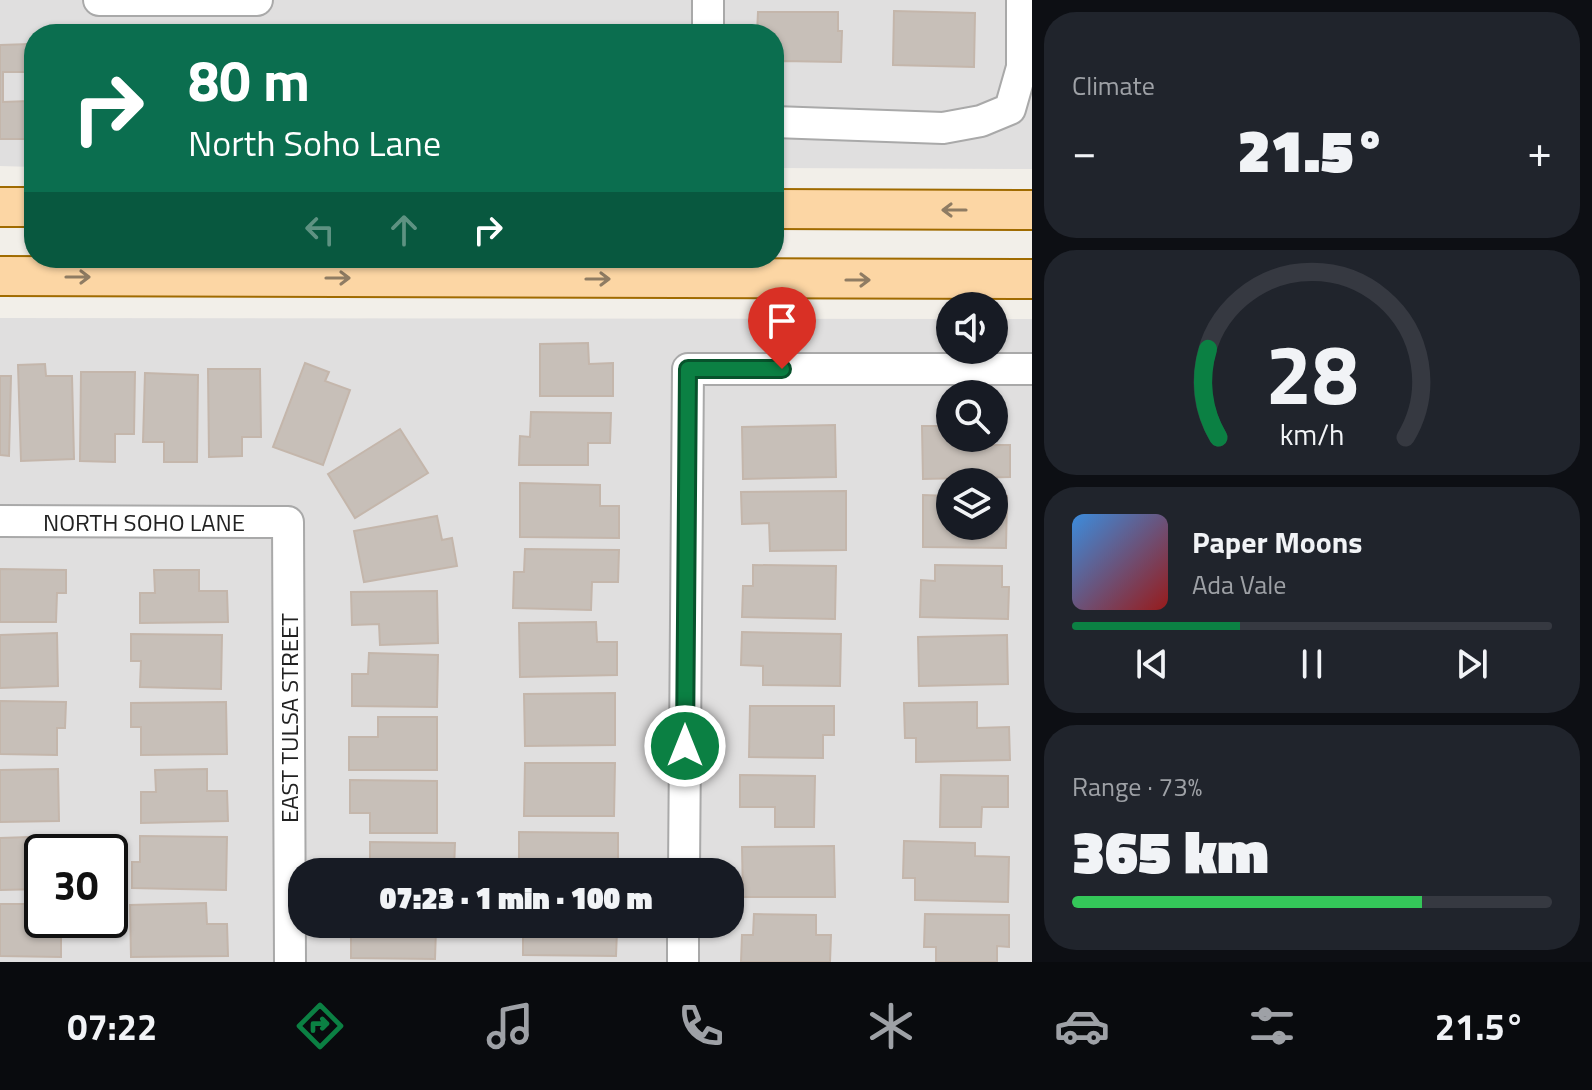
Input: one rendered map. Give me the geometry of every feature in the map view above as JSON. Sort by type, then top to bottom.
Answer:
[{"type":"main road","points":[[0,207],[24,207]]},
{"type":"main road","points":[[784,209],[1032,210]]},
{"type":"main road","points":[[0,276],[1032,279]]},
{"type":"street","points":[[99,0],[257,0]]},
{"type":"street","points":[[708,0],[708,24]]},
{"type":"street","points":[[784,122],[943,128],[981,121],[1010,109],[1022,67],[1022,0]]},
{"type":"street","points":[[684,858],[688,369],[1032,369]]},
{"type":"street","name":"NORTH SOHO LANE","points":[[0,521],[288,522]]},
{"type":"street","name":"EAST TULSA STREET","points":[[288,522],[290,962]]},
{"type":"street","points":[[683,938],[683,962]]},
{"type":"shaded area","points":[[0,0],[1032,0],[1032,169],[784,168],[784,24],[24,24],[24,167],[0,166]]},
{"type":"shaded area","points":[[0,318],[936,319],[936,364],[1008,364],[1008,319],[1032,319],[1032,962],[0,962]]},
{"type":"building","points":[[894,11],[975,13],[974,67],[893,65]]},
{"type":"building","points":[[758,12],[838,12],[838,31],[842,31],[841,62],[784,61],[784,24],[757,24]]},
{"type":"building","points":[[24,44],[24,72],[3,72],[3,102],[24,101],[24,139],[0,139],[0,45]]},
{"type":"building","points":[[588,343],[589,364],[613,363],[613,396],[540,396],[540,344]]},
{"type":"building","points":[[305,363],[329,372],[325,381],[350,390],[323,465],[273,447]]},
{"type":"building","points":[[45,364],[46,376],[72,376],[74,459],[21,461],[18,365]]},
{"type":"building","points":[[208,369],[260,369],[261,437],[242,437],[242,456],[209,457]]},
{"type":"building","points":[[81,372],[135,372],[134,434],[115,434],[115,462],[80,461]]},
{"type":"building","points":[[145,373],[198,375],[197,462],[164,462],[164,442],[143,442]]},
{"type":"building","points":[[0,376],[11,376],[9,456],[0,455]]},
{"type":"building","points":[[531,412],[611,413],[610,443],[588,443],[588,465],[519,465],[520,436],[530,437]]},
{"type":"building","points":[[835,425],[836,477],[743,479],[742,427]]},
{"type":"building","points":[[922,426],[936,426],[936,452],[1008,452],[1010,445],[1010,477],[1008,468],[936,468],[936,479],[923,479]]},
{"type":"building","points":[[400,429],[428,473],[355,518],[328,474]]},
{"type":"building","points":[[520,483],[600,485],[600,506],[619,506],[619,538],[520,537]]},
{"type":"building","points":[[846,491],[846,550],[770,551],[769,523],[742,524],[741,492]]},
{"type":"building","points":[[923,495],[936,495],[936,540],[1006,540],[1006,548],[923,547]]},
{"type":"building","points":[[437,516],[442,540],[452,538],[457,566],[364,582],[354,531]]},
{"type":"building","points":[[525,549],[619,550],[618,582],[592,582],[591,610],[513,608],[514,572],[524,572]]},
{"type":"building","points":[[753,565],[836,566],[835,619],[742,617],[743,586],[753,586]]},
{"type":"building","points":[[935,565],[1002,566],[1002,587],[1009,587],[1008,619],[920,617],[921,580],[935,581]]},
{"type":"building","points":[[0,569],[66,570],[66,593],[57,593],[56,622],[0,622]]},
{"type":"building","points":[[154,570],[199,570],[199,591],[227,591],[228,622],[140,623],[140,593],[155,593]]},
{"type":"building","points":[[437,591],[438,643],[380,645],[379,624],[352,625],[351,592]]},
{"type":"building","points":[[596,622],[597,642],[617,642],[617,675],[520,677],[519,623]]},
{"type":"building","points":[[742,632],[841,634],[840,686],[763,685],[763,666],[741,665]]},
{"type":"building","points":[[57,633],[58,686],[0,688],[0,635]]},
{"type":"building","points":[[131,634],[222,635],[221,689],[140,687],[141,661],[131,661]]},
{"type":"building","points":[[1007,635],[1008,684],[919,686],[918,637]]},
{"type":"building","points":[[369,653],[438,655],[437,707],[352,706],[352,674],[368,674]]},
{"type":"building","points":[[615,693],[615,745],[525,746],[524,694]]},
{"type":"building","points":[[0,701],[66,702],[65,728],[57,728],[57,755],[0,754]]},
{"type":"building","points":[[226,702],[227,754],[141,755],[141,727],[131,727],[131,703]]},
{"type":"building","points":[[977,702],[977,728],[1009,727],[1010,760],[916,762],[916,738],[905,738],[904,703]]},
{"type":"building","points":[[750,706],[834,706],[834,735],[823,735],[823,758],[749,757]]},
{"type":"building","points":[[378,717],[437,717],[437,770],[349,770],[349,737],[378,737]]},
{"type":"building","points":[[525,763],[615,763],[614,816],[524,816]]},
{"type":"building","points":[[58,769],[59,821],[0,822],[0,770]]},
{"type":"building","points":[[207,769],[207,791],[227,791],[228,821],[141,823],[141,792],[156,792],[155,770]]},
{"type":"building","points":[[740,775],[815,776],[814,827],[775,827],[775,807],[740,807]]},
{"type":"building","points":[[941,775],[1008,776],[1008,807],[982,807],[981,827],[940,827]]},
{"type":"building","points":[[350,780],[437,781],[437,833],[370,833],[370,813],[350,813]]},
{"type":"building","points":[[519,832],[618,833],[618,858],[519,858]]},
{"type":"building","points":[[140,836],[227,837],[226,890],[132,888],[132,862],[140,862]]},
{"type":"building","points":[[24,837],[24,889],[0,890],[0,838]]},
{"type":"building","points":[[904,841],[975,843],[975,856],[1009,857],[1008,902],[915,900],[915,878],[903,878]]},
{"type":"building","points":[[370,842],[455,843],[454,858],[370,858]]},
{"type":"building","points":[[834,846],[835,897],[744,897],[742,847]]},
{"type":"building","points":[[206,903],[207,924],[227,924],[228,956],[131,957],[130,905]]},
{"type":"building","points":[[0,904],[24,904],[24,938],[61,938],[61,957],[0,956]]},
{"type":"building","points":[[754,914],[816,915],[816,935],[831,935],[830,962],[741,962],[742,938],[753,935]]},
{"type":"building","points":[[925,914],[1009,915],[1009,947],[997,946],[997,962],[936,962],[936,947],[924,947]]},
{"type":"building","points":[[351,938],[436,938],[435,959],[351,958]]},
{"type":"building","points":[[523,938],[617,938],[616,956],[523,955]]},
{"type":"route","points":[[685,746],[688,369],[782,369]]}]
